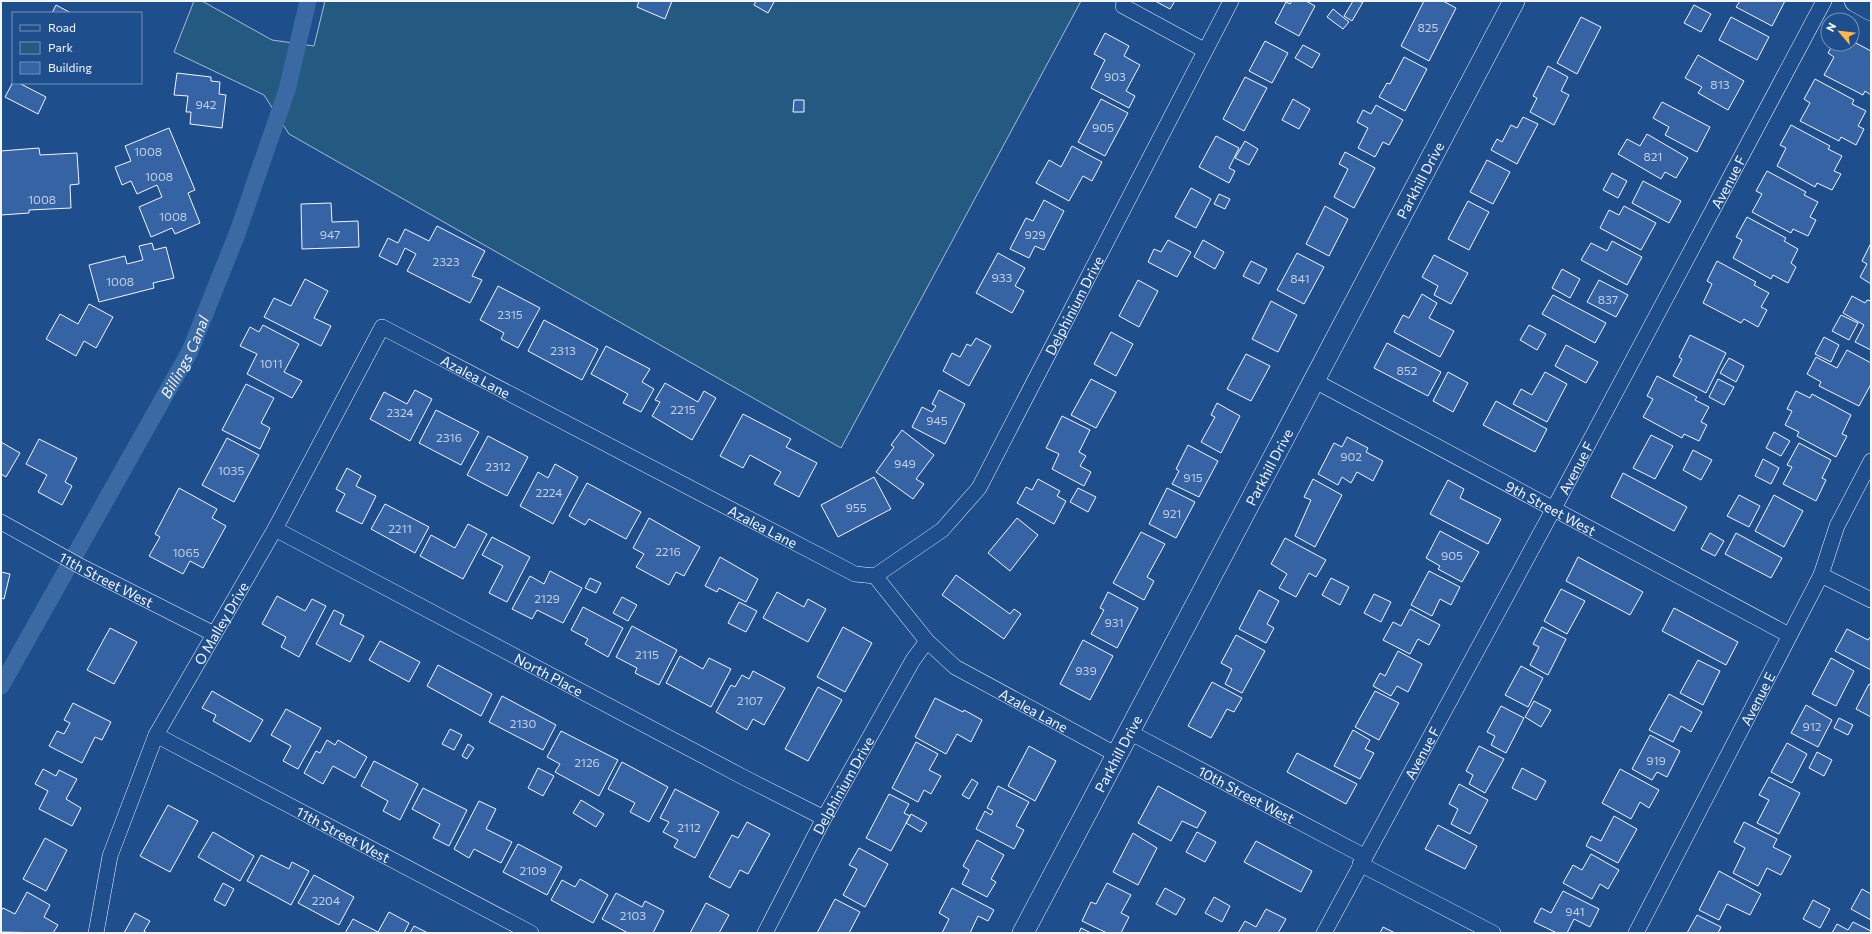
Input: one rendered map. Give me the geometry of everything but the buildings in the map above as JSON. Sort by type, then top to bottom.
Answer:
[{"type":"street","name":"Delphinium Drive","points":[[875,576],[942,530],[979,488],[1204,50],[1231,1]]},
{"type":"street","name":"Parkhill Drive","points":[[1023,933],[1514,1]]},
{"type":"street","name":"Avenue F","points":[[1324,933],[1362,860],[1553,510],[1824,1]]},
{"type":"street","points":[[1855,1],[1871,10]]},
{"type":"street","points":[[1123,6],[1204,50]]},
{"type":"street","name":"Azalea Lane","points":[[382,327],[855,574],[875,576],[927,641],[955,667],[1117,755]]},
{"type":"street","name":"O Malley Drive","points":[[96,933],[110,856],[156,735],[275,529],[382,327]]},
{"type":"street","name":"9th Street West","points":[[1313,380],[1789,636]]},
{"type":"street","name":"Avenue E","points":[[1636,933],[1821,574],[1837,526],[1871,461]]},
{"type":"street","name":"11th Street West","points":[[1,522],[82,567],[214,634]]},
{"type":"street","name":"North Place","points":[[275,529],[745,778],[824,818]]},
{"type":"street","points":[[1821,574],[1871,600]]},
{"type":"street","name":"Delphinium Drive","points":[[765,933],[824,818],[913,660],[927,641]]},
{"type":"street","name":"10th Street West","points":[[1129,732],[1493,933]]},
{"type":"street","name":"11th Street West","points":[[156,735],[531,933]]},
{"type":"green space","points":[[194,1],[202,1],[272,40],[314,46],[325,1],[1081,1],[841,448],[289,134],[264,95],[174,52]]},
{"type":"waterway","name":"Billings Canal","points":[[1,686],[190,351],[237,234],[287,90],[308,1]]}]
